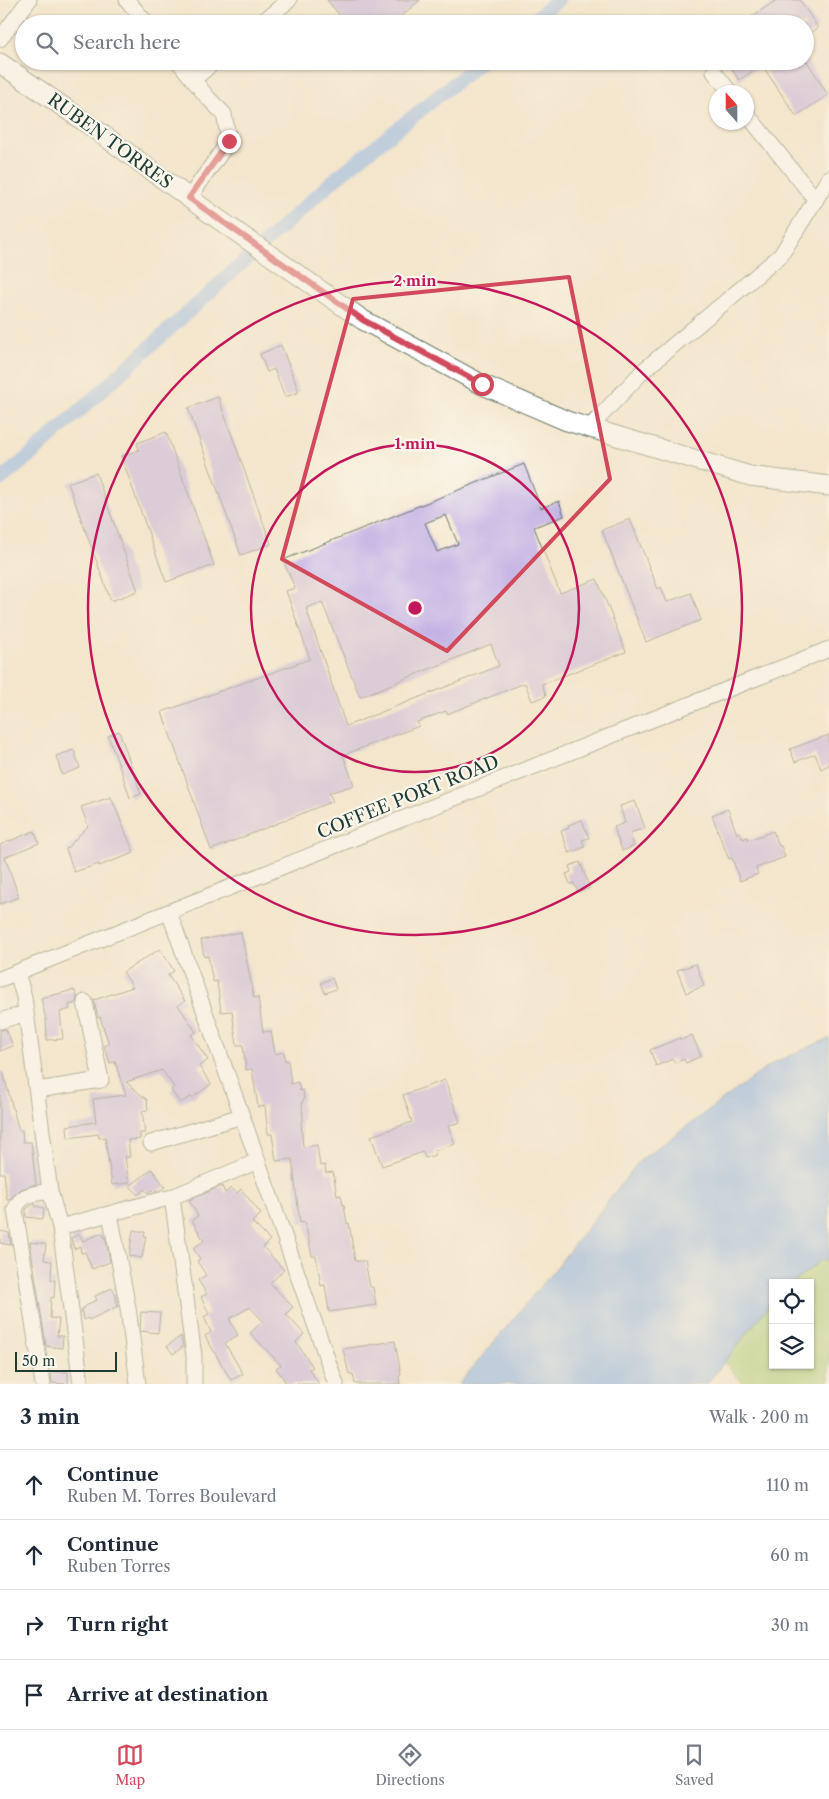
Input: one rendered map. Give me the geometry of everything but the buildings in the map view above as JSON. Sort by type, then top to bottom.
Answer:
[{"type":"main road","name":"RUBEN TORRES","points":[[0,62],[235,231],[363,320],[482,384],[567,421],[750,476],[829,486]]},
{"type":"street","points":[[18,15],[29,0]]},
{"type":"street","points":[[127,0],[140,15]]},
{"type":"street","points":[[271,15],[289,0]]},
{"type":"street","points":[[0,39],[15,19]]},
{"type":"street","points":[[185,70],[224,114],[229,141],[189,198]]},
{"type":"street","points":[[192,80],[204,70]]},
{"type":"street","points":[[714,72],[724,85]]},
{"type":"street","points":[[754,123],[816,200]]},
{"type":"street","points":[[589,428],[644,370],[781,256],[829,178]]},
{"type":"street","name":"COFFEE PORT ROAD","points":[[0,979],[829,649]]},
{"type":"street","points":[[169,912],[336,1384]]},
{"type":"street","points":[[17,972],[24,997],[50,1191],[60,1227],[81,1384]]},
{"type":"street","points":[[37,1090],[101,1080],[85,1002]]},
{"type":"street","points":[[0,1021],[26,1013]]},
{"type":"street","points":[[151,1143],[242,1116]]},
{"type":"street","points":[[60,1227],[172,1196],[258,1161]]},
{"type":"street","points":[[43,1384],[15,1210],[18,1202],[28,1195],[50,1191]]},
{"type":"street","points":[[172,1196],[194,1356],[194,1384]]},
{"type":"street","points":[[110,1214],[128,1308],[138,1384]]},
{"type":"highlighted area","points":[[569,277],[610,479],[447,651],[282,559],[353,299]]},
{"type":"green space","points":[[821,1260],[829,1260],[829,1384],[744,1384],[724,1362],[769,1305],[769,1369],[814,1369],[814,1279],[798,1279]]},
{"type":"water","points":[[829,1038],[829,1260],[821,1260],[798,1279],[769,1279],[769,1305],[707,1384],[459,1384],[555,1269],[639,1161],[773,1063]]},
{"type":"waterway","points":[[539,15],[558,0]]},
{"type":"waterway","points":[[0,480],[33,453],[336,178],[471,70]]},
{"type":"route","points":[[229,141],[189,198],[363,320],[482,384]]}]
